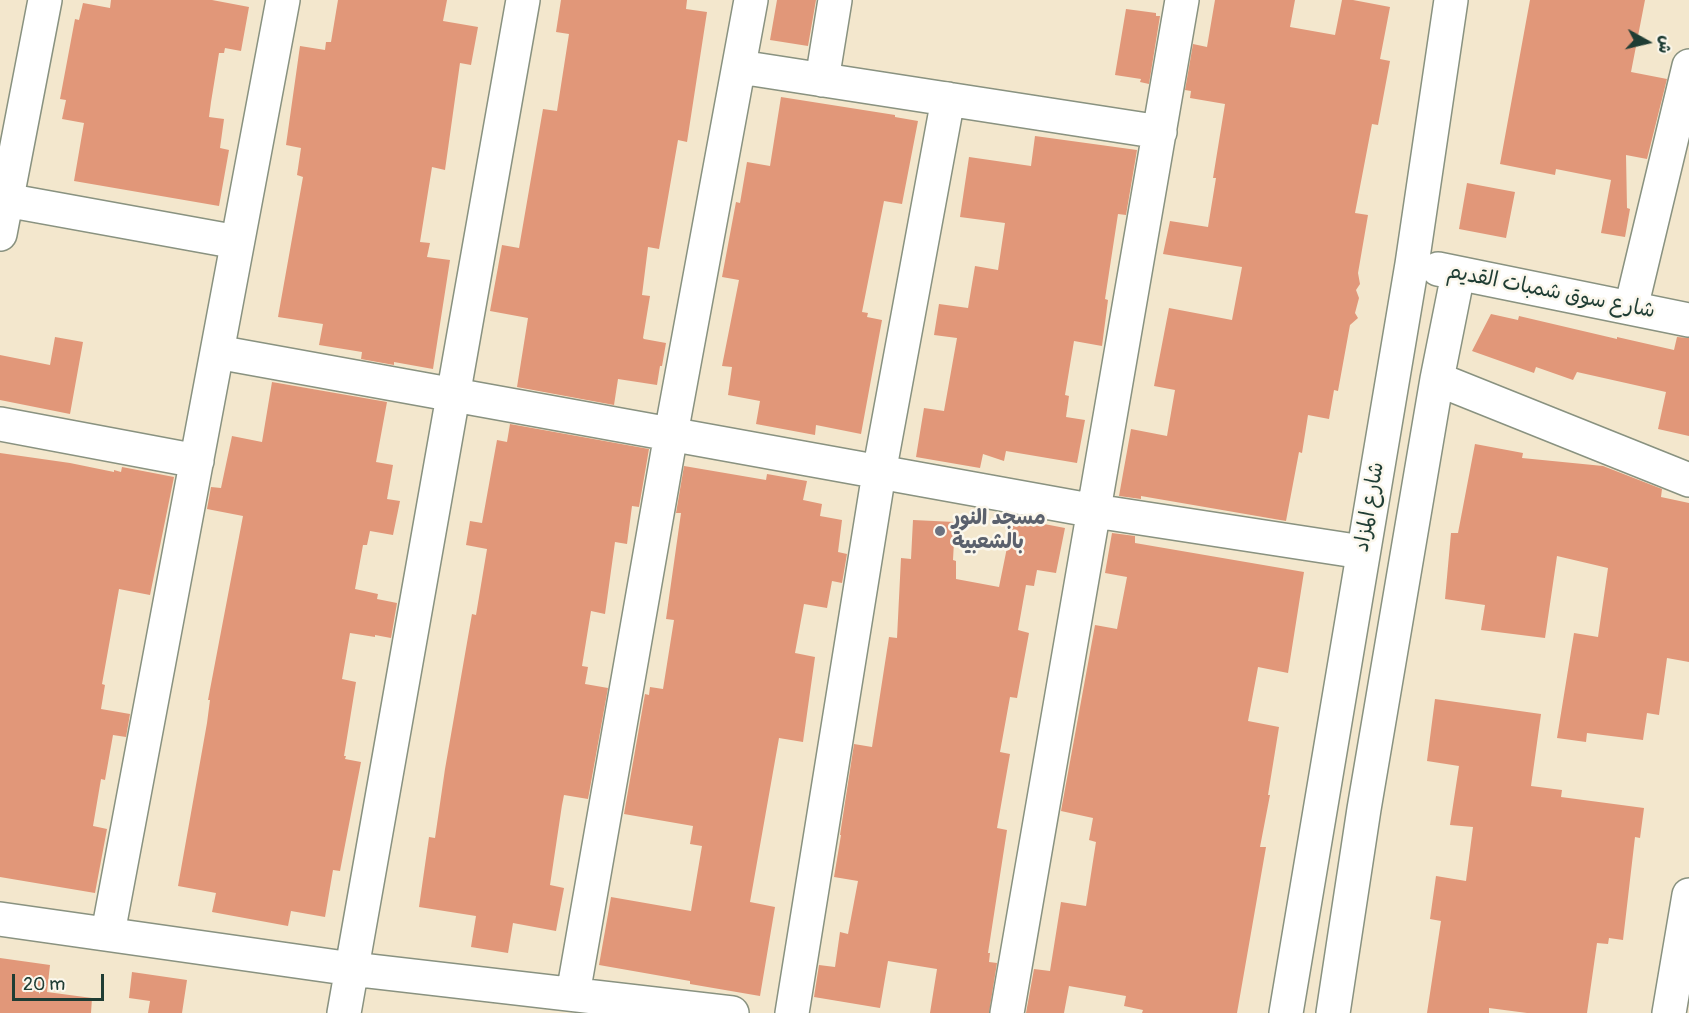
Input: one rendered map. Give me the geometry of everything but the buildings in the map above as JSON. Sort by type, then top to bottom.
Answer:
[{"type":"street","points":[[0,234],[4,199],[45,0]]},
{"type":"street","points":[[108,933],[283,0]]},
{"type":"street","points":[[344,1013],[523,0]]},
{"type":"street","points":[[573,993],[671,434],[751,0]]},
{"type":"street","points":[[822,80],[835,0]]},
{"type":"street","points":[[1007,1013],[1182,0]]},
{"type":"street","name":"شارع المزاد","points":[[1286,1013],[1412,264],[1451,0]]},
{"type":"street","points":[[1631,308],[1689,66]]},
{"type":"street","points":[[740,67],[1160,132]]},
{"type":"street","points":[[792,1013],[879,473],[948,99]]},
{"type":"street","points":[[4,199],[237,242]]},
{"type":"street","name":"شارع سوق شمبات القديم","points":[[1412,264],[1689,320]]},
{"type":"street","points":[[1333,1013],[1364,809],[1437,379],[1458,273]]},
{"type":"street","points":[[217,352],[1095,511],[1362,552]]},
{"type":"street","points":[[1437,379],[1689,480]]},
{"type":"street","points":[[0,424],[197,461]]},
{"type":"street","points":[[1669,1013],[1683,962],[1689,895]]},
{"type":"street","points":[[0,919],[352,969],[732,1013]]},
{"type":"place","name":"مسجد النور بالشعبية","points":[[940,531]]}]
